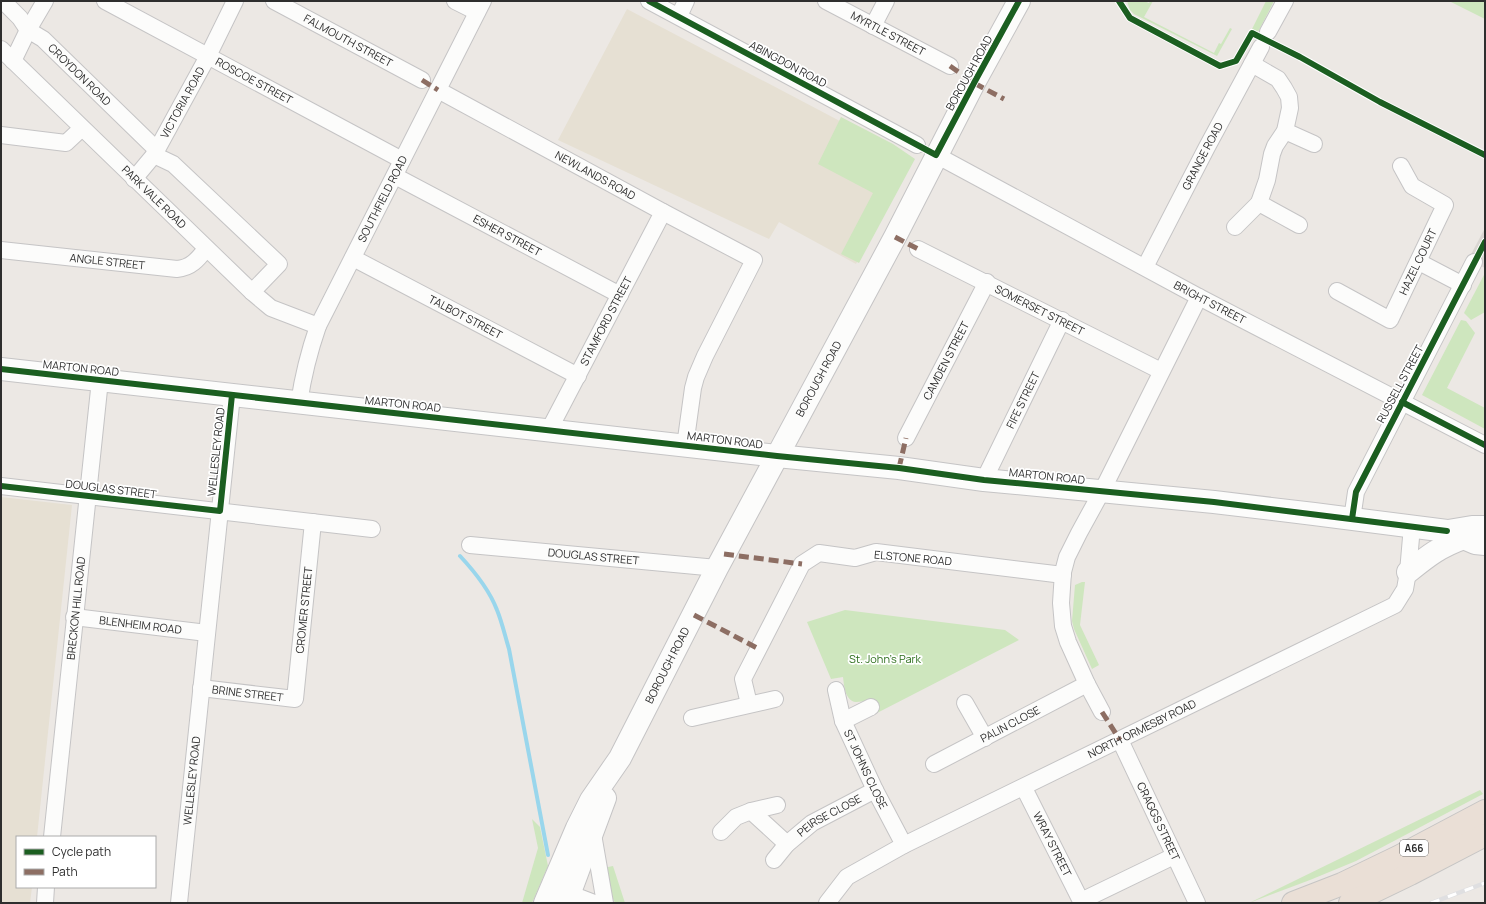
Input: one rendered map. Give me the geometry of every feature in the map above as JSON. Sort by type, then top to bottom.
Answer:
[{"type":"highway","points":[[1346,894],[1387,849],[1485,796]]},
{"type":"highway","name":"A66","points":[[1346,894],[1398,857],[1485,811]]},
{"type":"highway","name":"A66","points":[[1293,903],[1346,894],[1410,874],[1485,835]]},
{"type":"street","name":"CROYDON ROAD","points":[[3,1],[20,18],[28,30],[43,39],[156,152],[173,164],[279,264],[252,292]]},
{"type":"street","points":[[13,61],[28,30],[45,1]]},
{"type":"street","name":"ROSCOE STREET","points":[[105,1],[402,160]]},
{"type":"street","name":"VICTORIA ROAD","points":[[134,179],[156,152],[208,56],[235,1]]},
{"type":"street","name":"FALMOUTH STREET","points":[[274,1],[422,80]]},
{"type":"street","points":[[455,1],[480,7]]},
{"type":"street","name":"ABINGDON ROAD","points":[[649,1],[917,145]]},
{"type":"street","points":[[679,16],[686,1]]},
{"type":"street","name":"MYRTLE STREET","points":[[826,1],[950,66]]},
{"type":"street","points":[[873,26],[886,1]]},
{"type":"street","name":"BOROUGH ROAD","points":[[558,897],[593,834],[620,758],[717,568],[895,237],[974,82],[1019,1]]},
{"type":"street","points":[[1268,32],[1285,1]]},
{"type":"street","name":"SOUTHFIELD ROAD","points":[[299,403],[302,377],[318,326],[480,7]]},
{"type":"street","name":"GRANGE ROAD","points":[[1145,267],[1261,46]]},
{"type":"street","name":"PARK VALE ROAD","points":[[1,49],[252,292],[271,308],[318,326]]},
{"type":"street","points":[[1235,227],[1259,203],[1267,180],[1270,161],[1275,146],[1285,131],[1290,108],[1289,97],[1278,79],[1252,64]]},
{"type":"street","name":"NEWLANDS ROAD","points":[[438,90],[662,212],[754,260],[705,356],[696,377],[693,388],[685,446]]},
{"type":"street","points":[[1,135],[66,143],[82,128]]},
{"type":"street","points":[[1285,131],[1314,144]]},
{"type":"street","name":"BRIGHT STREET","points":[[936,155],[1199,297],[1485,445]]},
{"type":"street","name":"HAZEL COURT","points":[[1337,291],[1390,320],[1445,205],[1412,186],[1401,166]]},
{"type":"street","name":"ESHER STREET","points":[[395,176],[620,295]]},
{"type":"street","points":[[1259,203],[1299,225]]},
{"type":"street","name":"STAMFORD STREET","points":[[550,430],[662,212]]},
{"type":"street","name":"SOMERSET STREET","points":[[918,248],[1161,370]]},
{"type":"street","name":"ANGLE STREET","points":[[1,250],[177,269],[189,266],[195,262],[206,249]]},
{"type":"street","name":"TALBOT STREET","points":[[353,258],[578,376]]},
{"type":"street","points":[[1419,262],[1463,285]]},
{"type":"street","name":"RUSSELL STREET","points":[[1352,519],[1356,492],[1474,262]]},
{"type":"street","name":"CAMDEN STREET","points":[[906,438],[986,282]]},
{"type":"street","points":[[1102,712],[1087,684],[1068,642],[1063,626],[1063,573],[1067,557],[1079,532],[1102,491],[1161,370],[1199,297]]},
{"type":"street","name":"FIFE STREET","points":[[984,480],[1062,320]]},
{"type":"street","name":"MARTON ROAD","points":[[1,369],[685,446],[899,468],[984,480],[1214,502],[1412,526],[1455,535],[1475,543],[1485,544]]},
{"type":"street","name":"BRECKON HILL ROAD","points":[[52,836],[100,380]]},
{"type":"street","name":"WELLESLEY ROAD","points":[[179,903],[232,395]]},
{"type":"street","name":"DOUGLAS STREET","points":[[1,486],[372,529]]},
{"type":"street","name":"CROMER STREET","points":[[295,699],[313,522]]},
{"type":"street","name":"NORTH ORMESBY ROAD","points":[[827,903],[847,878],[904,845],[1024,788],[1395,605],[1405,589],[1412,526]]},
{"type":"street","name":"MARTON ROAD","points":[[1455,535],[1472,527],[1485,527]]},
{"type":"street","points":[[1408,572],[1455,535]]},
{"type":"street","name":"DOUGLAS STREET","points":[[470,545],[717,568]]},
{"type":"street","name":"ELSTONE ROAD","points":[[749,704],[743,679],[802,564],[819,553],[855,558],[876,552],[1063,573]]},
{"type":"street","name":"BLENHEIM ROAD","points":[[74,617],[207,633]]},
{"type":"street","name":"PALIN CLOSE","points":[[934,764],[1087,684]]},
{"type":"street","name":"BRINE STREET","points":[[201,688],[295,699]]},
{"type":"street","name":"ST JOHNS CLOSE","points":[[836,690],[843,721],[875,790],[904,845]]},
{"type":"street","points":[[692,718],[776,699]]},
{"type":"street","points":[[965,703],[985,738]]},
{"type":"street","points":[[843,721],[872,707]]},
{"type":"street","name":"CRAGGS STREET","points":[[1120,740],[1197,903]]},
{"type":"street","name":"BOROUGH ROAD","points":[[558,897],[591,800],[620,758]]},
{"type":"street","name":"WRAY STREET","points":[[1024,788],[1081,901],[1174,856]]},
{"type":"street","name":"PEIRSE CLOSE","points":[[774,860],[787,844],[812,823],[875,790]]},
{"type":"street","points":[[721,832],[736,817],[752,811],[777,805]]},
{"type":"street","name":"PEIRSE CLOSE","points":[[752,811],[787,844]]},
{"type":"street","points":[[593,834],[605,903]]},
{"type":"street","points":[[45,903],[46,888]]},
{"type":"street","points":[[558,897],[594,903]]},
{"type":"shaded area","points":[[627,9],[910,158],[856,264],[779,222],[769,239],[558,140]]},
{"type":"shaded area","points":[[1485,228],[1485,268],[1468,260]]},
{"type":"shaded area","points":[[1,497],[72,505],[37,836],[16,836],[16,888],[32,888],[30,903],[1,903]]},
{"type":"green space","points":[[1127,1],[1144,1],[1149,3],[1150,1],[1153,1],[1144,17],[1214,53],[1230,28],[1232,29],[1217,56],[1134,14],[1130,10]]},
{"type":"green space","points":[[1266,1],[1274,1],[1258,32],[1252,29]]},
{"type":"green space","points":[[1449,1],[1485,1],[1485,19]]},
{"type":"green space","points":[[841,117],[893,144],[915,159],[859,263],[841,254],[873,193],[818,164]]},
{"type":"green space","points":[[1485,273],[1485,312],[1471,320],[1464,313]]},
{"type":"green space","points":[[1461,320],[1466,321],[1475,333],[1447,388],[1485,408],[1485,429],[1422,395]]},
{"type":"green space","points":[[1085,582],[1080,625],[1099,665],[1092,669],[1074,629],[1072,621],[1075,585]]},
{"type":"green space","name":"St. John's Park","points":[[845,610],[1005,630],[1019,640],[877,713],[871,707],[869,700],[856,702],[849,699],[843,677],[831,679],[807,622]]},
{"type":"green space","points":[[1480,790],[1483,794],[1356,861],[1249,903]]},
{"type":"green space","points":[[532,819],[540,827],[548,866],[532,903],[522,903],[538,848]]},
{"type":"green space","points":[[613,866],[625,903],[615,903],[610,893],[603,868]]},
{"type":"waterway","points":[[460,556],[486,588],[494,602],[502,624],[509,649],[548,855]]},
{"type":"railway","points":[[1431,903],[1485,883]]},
{"type":"marked path","points":[[950,66],[974,83],[1004,99]]},
{"type":"marked path","points":[[422,80],[438,90]]},
{"type":"marked path","points":[[895,237],[918,249]]},
{"type":"marked path","points":[[899,468],[906,438]]},
{"type":"marked path","points":[[724,554],[802,564]]},
{"type":"marked path","points":[[694,615],[759,649]]},
{"type":"marked path","points":[[1102,712],[1120,740]]},
{"type":"cycle path","points":[[649,1],[936,155],[1019,1]]},
{"type":"cycle path","points":[[1119,1],[1130,18],[1220,66],[1236,61],[1252,33],[1300,57],[1380,102],[1485,155]]},
{"type":"cycle path","points":[[1352,519],[1356,492],[1485,242]]},
{"type":"cycle path","points":[[1,369],[777,456],[899,468],[984,480],[1214,502],[1447,531]]},
{"type":"cycle path","points":[[1,486],[220,511],[232,395]]},
{"type":"cycle path","points":[[1402,402],[1485,445]]}]
